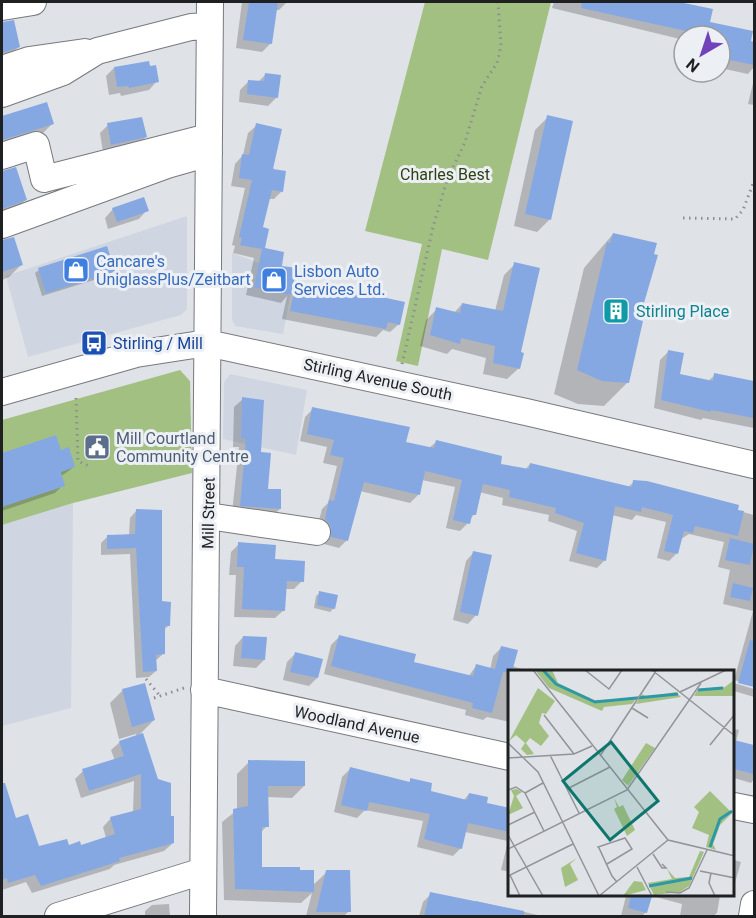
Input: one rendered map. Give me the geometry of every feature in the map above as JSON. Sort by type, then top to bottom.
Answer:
[{"type":"street","points":[[2,7],[33,2]]},
{"type":"street","points":[[2,69],[29,60],[97,51],[191,27],[209,14]]},
{"type":"street","name":"Mill Street","points":[[203,916],[197,688],[208,516],[209,14]]},
{"type":"street","points":[[2,94],[63,72],[97,51]]},
{"type":"street","points":[[2,156],[36,145],[44,178],[209,145]]},
{"type":"street","points":[[2,225],[167,165],[209,145]]},
{"type":"street","name":"Stirling Avenue South","points":[[2,392],[136,354],[207,343],[526,411],[754,465]]},
{"type":"street","points":[[208,516],[317,532]]},
{"type":"street","name":"Woodland Avenue","points":[[197,688],[508,757]]},
{"type":"street","points":[[735,806],[754,810]]},
{"type":"street","points":[[58,916],[203,871]]},
{"type":"street","points":[[752,916],[754,904]]},
{"type":"path","points":[[402,365],[433,227],[447,180],[471,125],[482,86],[499,54],[501,30],[498,2]]},
{"type":"path","points":[[683,218],[735,219],[743,210],[754,181]]},
{"type":"path","points":[[76,398],[78,461],[91,467]]},
{"type":"path","points":[[151,457],[173,457],[181,454],[187,448]]},
{"type":"path","points":[[146,679],[160,696]]},
{"type":"path","points":[[154,698],[197,688]]},
{"type":"shaded area","points":[[187,216],[187,309],[181,315],[28,357],[6,276]]},
{"type":"shaded area","points":[[232,253],[259,263],[295,270],[283,334],[235,326],[232,319]]},
{"type":"shaded area","points":[[230,374],[307,390],[296,455],[223,439],[224,382]]},
{"type":"shaded area","points":[[73,503],[71,708],[2,726],[2,525]]},
{"type":"green space","name":"Charles Best","points":[[425,2],[551,2],[488,260],[442,249],[418,366],[396,361],[422,244],[365,231]]},
{"type":"green space","name":"Mill Courtland Community Centre","points":[[180,370],[190,381],[192,473],[73,503],[2,525],[2,420]]},
{"type":"building","points":[[249,2],[278,2],[272,44],[243,40]]},
{"type":"building","points":[[582,2],[679,2],[713,9],[710,22],[720,24],[672,24],[672,28],[581,8]]},
{"type":"building","points":[[14,20],[20,47],[2,53],[2,22]]},
{"type":"building","points":[[732,27],[753,31],[751,41],[754,42],[754,65],[732,60]]},
{"type":"building","points":[[149,61],[150,66],[156,65],[159,82],[129,88],[128,86],[117,87],[114,67]]},
{"type":"building","points":[[265,73],[281,75],[278,98],[247,94],[248,80],[264,81]]},
{"type":"building","points":[[47,102],[54,124],[2,140],[2,116]]},
{"type":"building","points":[[547,115],[573,121],[551,220],[525,214]]},
{"type":"building","points":[[142,117],[147,137],[111,145],[107,123]]},
{"type":"building","points":[[256,123],[282,129],[273,169],[286,171],[283,192],[272,190],[263,227],[269,229],[265,248],[284,252],[282,266],[297,268],[291,295],[254,287],[262,249],[240,245],[242,238],[239,237],[252,180],[239,178],[242,154],[249,155]]},
{"type":"building","points":[[16,167],[27,200],[2,209],[2,171]]},
{"type":"building","points":[[144,197],[149,211],[117,222],[112,208]]},
{"type":"building","name":"Stirling Place","points":[[613,233],[657,243],[654,254],[658,255],[639,320],[643,321],[629,383],[602,381],[577,370],[607,242],[610,243]]},
{"type":"building","points":[[14,237],[23,265],[2,272],[2,240]]},
{"type":"building","name":"Cancare's UniglassPlus/Zeitbart","points":[[107,246],[115,271],[46,293],[38,268]]},
{"type":"building","points":[[514,262],[540,268],[521,352],[524,353],[520,369],[493,363],[495,346],[461,338],[460,344],[430,335],[436,307],[460,313],[462,303],[503,311]]},
{"type":"building","points":[[295,287],[332,294],[333,290],[363,296],[363,293],[405,302],[400,325],[388,322],[386,329],[290,311]]},
{"type":"building","points":[[668,350],[684,353],[680,374],[713,381],[714,373],[754,381],[754,418],[711,410],[711,412],[661,400]]},
{"type":"building","points":[[242,397],[264,400],[261,452],[271,453],[268,489],[281,489],[281,509],[240,506],[246,439],[241,439]]},
{"type":"building","points":[[312,407],[410,427],[406,442],[434,448],[436,440],[502,456],[501,464],[529,469],[530,463],[632,487],[633,480],[647,481],[739,505],[738,510],[744,511],[738,536],[695,526],[693,533],[684,531],[678,554],[664,551],[673,515],[642,507],[641,512],[615,506],[606,561],[576,553],[584,523],[555,513],[556,508],[509,497],[510,490],[483,484],[476,515],[472,515],[470,524],[453,520],[462,480],[425,471],[420,495],[364,482],[348,541],[331,537],[331,527],[325,519],[329,500],[334,501],[344,458],[330,455],[334,440],[307,434]]},
{"type":"building","points":[[56,435],[61,450],[69,447],[75,467],[61,472],[65,486],[2,507],[2,453]]},
{"type":"building","points":[[136,509],[162,510],[162,601],[171,602],[170,626],[165,626],[165,654],[156,655],[157,671],[143,672],[136,548],[107,549],[107,535],[135,534]]},
{"type":"building","points":[[730,538],[754,544],[750,565],[725,560]]},
{"type":"building","points":[[238,542],[276,545],[275,559],[305,561],[304,582],[287,581],[285,611],[242,609],[244,567],[237,567]]},
{"type":"building","points":[[473,551],[492,555],[478,616],[460,612]]},
{"type":"building","points":[[733,583],[753,588],[750,601],[730,597]]},
{"type":"building","points":[[319,591],[338,595],[335,609],[317,605]]},
{"type":"building","points":[[339,635],[416,654],[414,662],[473,676],[476,664],[495,669],[501,646],[518,650],[513,670],[503,672],[492,713],[472,708],[473,703],[331,666]]},
{"type":"building","points":[[243,636],[267,637],[265,660],[241,658]]},
{"type":"building","points":[[750,640],[754,641],[754,687],[738,683]]},
{"type":"building","points":[[295,652],[323,659],[318,678],[290,672]]},
{"type":"building","points":[[145,683],[155,720],[132,727],[122,689]]},
{"type":"building","points":[[143,733],[158,779],[171,783],[174,843],[119,858],[120,861],[41,886],[35,875],[8,883],[7,878],[2,880],[2,783],[5,783],[16,818],[28,814],[39,846],[67,839],[69,845],[80,841],[81,845],[115,834],[110,817],[141,809],[141,774],[89,791],[82,769],[124,756],[119,741]]},
{"type":"building","points":[[735,740],[754,745],[754,774],[735,769]]},
{"type":"building","points":[[248,760],[305,761],[305,786],[268,786],[269,827],[262,827],[262,867],[300,867],[300,870],[314,870],[314,892],[235,889],[233,809],[248,806]]},
{"type":"building","points":[[350,767],[410,782],[410,778],[432,783],[431,791],[467,800],[469,793],[488,797],[487,803],[508,808],[508,832],[468,823],[462,849],[424,839],[430,814],[369,802],[367,811],[341,805]]},
{"type":"building","points":[[326,870],[350,870],[351,912],[316,912]]},
{"type":"building","points":[[430,892],[524,911],[524,916],[424,916]]},
{"type":"building","points":[[631,897],[652,897],[647,913],[628,908]]},
{"type":"place","name":"Cancare's UniglassPlus/Zeitbart","points":[[76,270]]},
{"type":"place","name":"Lisbon Auto Services Ltd.","points":[[274,280]]},
{"type":"place","name":"Stirling Place","points":[[616,311]]},
{"type":"place","name":"Stirling / Mill","points":[[94,343]]},
{"type":"place","name":"Mill Courtland Community Centre","points":[[97,447]]}]
